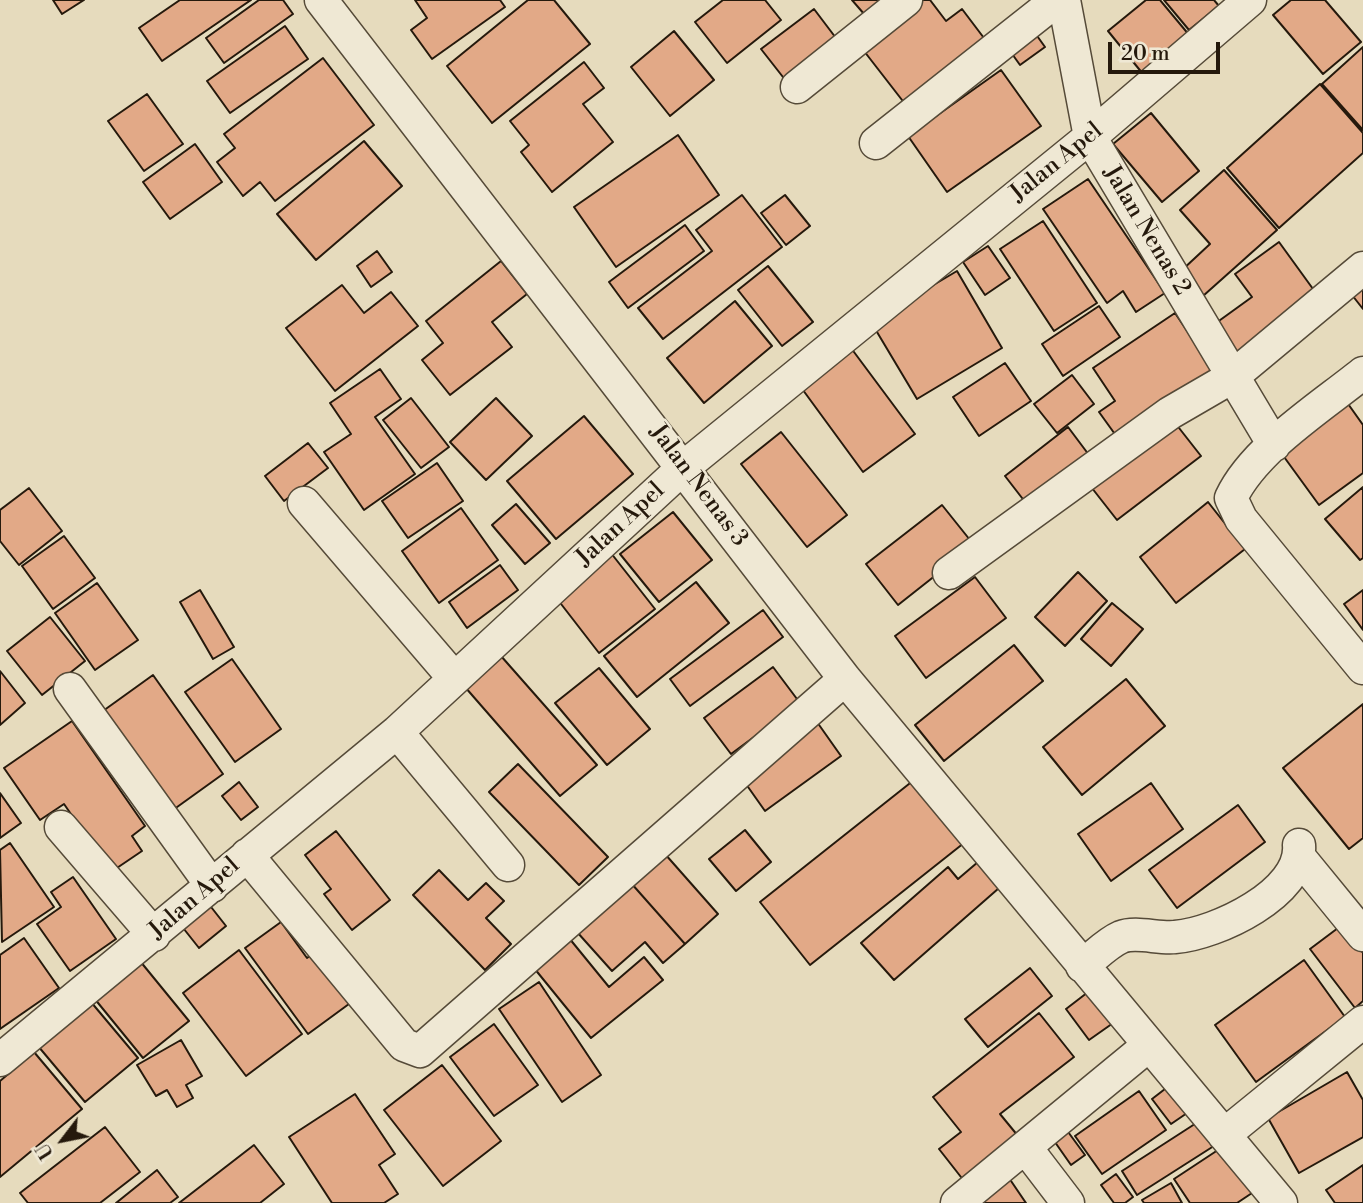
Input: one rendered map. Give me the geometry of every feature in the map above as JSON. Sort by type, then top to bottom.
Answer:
[{"type":"street","name":"Jalan Nenas 3","points":[[321,0],[845,679],[1281,1203]]},
{"type":"street","points":[[797,87],[906,0]]},
{"type":"street","points":[[876,144],[1058,0]]},
{"type":"street","name":"Jalan Nenas 2","points":[[1064,0],[1090,137],[1274,445]]},
{"type":"street","name":"Jalan Apel","points":[[0,1060],[397,732],[684,467],[1090,137],[1251,0]]},
{"type":"street","points":[[949,573],[1171,413],[1232,377],[1363,268]]},
{"type":"street","points":[[1363,373],[1274,445],[1238,481],[1230,498],[1233,507],[1363,668]]},
{"type":"street","points":[[304,503],[454,678]]},
{"type":"street","points":[[247,855],[404,1045],[420,1051],[845,679]]},
{"type":"street","points":[[71,689],[212,886]]},
{"type":"street","points":[[397,732],[508,865]]},
{"type":"street","points":[[61,827],[154,935]]},
{"type":"street","points":[[1082,966],[1122,936],[1175,937],[1202,931],[1255,908],[1289,877],[1300,851],[1363,935]]},
{"type":"street","points":[[1224,1135],[1363,1022]]},
{"type":"street","points":[[957,1203],[1149,1045]]},
{"type":"street","points":[[1026,1148],[1068,1203]]},
{"type":"building","points":[[53,0],[84,0],[62,14]]},
{"type":"building","points":[[180,0],[251,0],[162,61],[139,28]]},
{"type":"building","points":[[259,0],[283,0],[293,14],[224,63],[206,38]]},
{"type":"building","points":[[415,0],[500,0],[505,7],[432,59],[411,30],[427,18]]},
{"type":"building","points":[[528,0],[554,0],[590,44],[492,123],[447,66]]},
{"type":"building","points":[[723,0],[765,0],[781,20],[727,63],[695,22]]},
{"type":"building","points":[[852,0],[896,0],[871,22]]},
{"type":"building","points":[[912,0],[930,0],[946,21],[962,9],[990,46],[909,109],[857,42]]},
{"type":"building","points":[[1146,0],[1160,0],[1190,36],[1143,74],[1108,31]]},
{"type":"building","points":[[1164,0],[1214,0],[1219,6],[1189,30]]},
{"type":"building","points":[[1291,0],[1325,0],[1361,42],[1323,74],[1273,15]]},
{"type":"building","points":[[814,9],[842,46],[790,86],[761,49]]},
{"type":"building","points":[[285,26],[308,59],[230,113],[207,81]]},
{"type":"building","points":[[1030,26],[1045,47],[1020,65],[1005,44]]},
{"type":"building","points":[[674,31],[714,80],[670,116],[631,67]]},
{"type":"building","points":[[1363,47],[1363,130],[1322,84]]},
{"type":"building","points":[[323,58],[374,125],[275,201],[260,182],[243,196],[217,162],[235,148],[224,134]]},
{"type":"building","points":[[584,62],[604,88],[583,104],[613,142],[552,192],[521,152],[529,145],[510,121]]},
{"type":"building","points":[[1001,70],[1041,126],[947,192],[908,136]]},
{"type":"building","points":[[1320,84],[1363,133],[1363,153],[1279,228],[1227,168]]},
{"type":"building","points":[[147,94],[183,144],[144,171],[108,121]]},
{"type":"building","points":[[1151,113],[1199,171],[1162,202],[1113,144]]},
{"type":"building","points":[[678,135],[719,195],[616,267],[574,207]]},
{"type":"building","points":[[364,141],[402,186],[316,260],[277,214]]},
{"type":"building","points":[[195,144],[222,182],[170,219],[143,182]]},
{"type":"building","points":[[1224,170],[1277,230],[1203,296],[1181,271],[1210,244],[1180,210]]},
{"type":"building","points":[[1088,179],[1165,293],[1136,312],[1123,291],[1107,303],[1043,209]]},
{"type":"building","points":[[742,195],[782,247],[663,339],[638,308],[712,251],[696,230]]},
{"type":"building","points":[[785,195],[810,226],[786,245],[761,213]]},
{"type":"building","points":[[1043,221],[1097,303],[1054,331],[1000,249]]},
{"type":"building","points":[[685,225],[704,251],[628,308],[609,282]]},
{"type":"building","points":[[1279,242],[1321,300],[1241,358],[1216,323],[1252,297],[1235,274]]},
{"type":"building","points":[[988,246],[1010,278],[985,295],[963,262]]},
{"type":"building","points":[[377,251],[392,272],[371,287],[357,266]]},
{"type":"building","points":[[501,261],[527,294],[492,322],[512,347],[450,395],[422,360],[443,343],[426,321]]},
{"type":"building","points":[[768,266],[813,322],[782,346],[738,290]]},
{"type":"building","points":[[957,271],[1002,348],[917,399],[871,322]]},
{"type":"building","points":[[342,285],[364,313],[391,292],[418,326],[335,391],[286,328]]},
{"type":"building","points":[[1363,286],[1363,309],[1352,295]]},
{"type":"building","points":[[735,301],[772,346],[704,403],[667,358]]},
{"type":"building","points":[[1099,306],[1120,337],[1063,376],[1042,344]]},
{"type":"building","points":[[1175,313],[1215,372],[1117,437],[1099,412],[1115,401],[1093,368]]},
{"type":"building","points":[[851,348],[915,434],[863,472],[800,386]]},
{"type":"building","points":[[1005,363],[1031,401],[979,436],[953,397]]},
{"type":"building","points":[[380,369],[401,399],[375,417],[415,474],[364,510],[324,452],[351,434],[330,403]]},
{"type":"building","points":[[1072,375],[1094,404],[1057,433],[1034,404]]},
{"type":"building","points":[[411,398],[449,447],[421,468],[383,420]]},
{"type":"building","points":[[496,398],[532,436],[486,480],[450,442]]},
{"type":"building","points":[[1346,401],[1363,425],[1363,473],[1319,505],[1279,450]]},
{"type":"building","points":[[584,416],[633,474],[556,539],[507,481]]},
{"type":"building","points":[[1172,419],[1201,456],[1117,520],[1088,483]]},
{"type":"building","points":[[1068,427],[1092,459],[1029,507],[1005,476]]},
{"type":"building","points":[[781,432],[847,515],[807,547],[741,464]]},
{"type":"building","points":[[308,443],[328,468],[284,501],[265,476]]},
{"type":"building","points":[[437,463],[463,501],[408,538],[382,501]]},
{"type":"building","points":[[1363,487],[1363,558],[1360,560],[1325,519]]},
{"type":"building","points":[[29,488],[62,531],[19,565],[0,541],[0,510]]},
{"type":"building","points":[[1208,502],[1245,549],[1176,603],[1140,557]]},
{"type":"building","points":[[516,504],[550,543],[525,564],[492,525]]},
{"type":"building","points":[[942,505],[974,545],[898,605],[866,564]]},
{"type":"building","points":[[461,508],[498,560],[439,603],[402,551]]},
{"type":"building","points":[[673,512],[712,560],[659,602],[620,554]]},
{"type":"building","points":[[64,536],[95,578],[53,609],[22,566]]},
{"type":"building","points":[[607,548],[655,609],[599,653],[551,591]]},
{"type":"building","points":[[500,565],[518,590],[467,628],[449,602]]},
{"type":"building","points":[[1078,572],[1107,601],[1065,646],[1035,617]]},
{"type":"building","points":[[975,577],[1006,618],[926,678],[895,636]]},
{"type":"building","points":[[696,582],[729,623],[637,697],[604,656]]},
{"type":"building","points":[[97,583],[138,640],[95,670],[55,613]]},
{"type":"building","points":[[200,590],[234,647],[213,659],[180,602]]},
{"type":"building","points":[[1363,590],[1363,630],[1344,604]]},
{"type":"building","points":[[1112,603],[1143,629],[1111,666],[1081,639]]},
{"type":"building","points":[[763,610],[783,637],[690,706],[670,679]]},
{"type":"building","points":[[50,617],[85,661],[42,695],[7,651]]},
{"type":"building","points":[[1014,645],[1043,681],[944,761],[915,725]]},
{"type":"building","points":[[501,656],[597,765],[560,796],[465,687]]},
{"type":"building","points":[[232,659],[281,729],[235,762],[185,692]]},
{"type":"building","points":[[773,667],[800,703],[731,754],[704,718]]},
{"type":"building","points":[[599,668],[650,729],[607,765],[555,703]]},
{"type":"building","points":[[0,671],[25,703],[0,725]]},
{"type":"building","points":[[153,675],[223,774],[166,815],[96,716]]},
{"type":"building","points":[[1126,679],[1165,726],[1082,795],[1043,747]]},
{"type":"building","points":[[1363,704],[1363,838],[1349,849],[1283,768]]},
{"type":"building","points":[[72,721],[145,826],[132,836],[142,851],[111,872],[64,804],[40,820],[4,768]]},
{"type":"building","points":[[817,722],[841,756],[765,811],[741,777]]},
{"type":"building","points":[[518,764],[608,857],[579,885],[489,792]]},
{"type":"building","points":[[919,776],[969,839],[810,965],[760,902]]},
{"type":"building","points":[[239,782],[258,807],[241,820],[222,796]]},
{"type":"building","points":[[1151,783],[1183,829],[1111,881],[1078,834]]},
{"type":"building","points":[[0,793],[21,823],[0,838]]},
{"type":"building","points":[[1238,805],[1265,842],[1177,908],[1149,870]]},
{"type":"building","points":[[745,830],[771,862],[736,891],[709,859]]},
{"type":"building","points":[[336,831],[390,900],[352,930],[324,894],[331,889],[305,855]]},
{"type":"building","points":[[10,843],[54,907],[2,942],[0,850]]},
{"type":"building","points":[[665,854],[718,914],[685,944],[631,883]]},
{"type":"building","points":[[985,856],[1007,881],[894,980],[861,943],[948,867],[958,879]]},
{"type":"building","points":[[439,870],[468,900],[486,883],[504,901],[486,918],[511,944],[485,970],[413,895]]},
{"type":"building","points":[[73,877],[116,939],[70,971],[37,924],[61,907],[51,892]]},
{"type":"building","points":[[631,883],[685,944],[663,963],[645,942],[612,971],[577,932]]},
{"type":"building","points":[[204,898],[226,926],[199,948],[176,919]]},
{"type":"building","points":[[281,922],[307,958],[317,951],[353,1001],[308,1034],[245,948]]},
{"type":"building","points":[[1342,925],[1363,953],[1363,1001],[1355,1008],[1310,949]]},
{"type":"building","points":[[24,938],[59,988],[0,1029],[0,955]]},
{"type":"building","points":[[569,938],[609,987],[644,957],[663,980],[591,1038],[534,968]]},
{"type":"building","points":[[239,950],[302,1034],[246,1076],[183,993]]},
{"type":"building","points":[[1304,960],[1345,1017],[1256,1082],[1215,1025]]},
{"type":"building","points":[[140,961],[189,1021],[143,1058],[94,998]]},
{"type":"building","points":[[1030,968],[1052,996],[988,1047],[965,1019]]},
{"type":"building","points":[[539,982],[601,1075],[562,1102],[499,1009]]},
{"type":"building","points":[[1092,989],[1116,1021],[1089,1040],[1066,1009]]},
{"type":"building","points":[[91,1002],[138,1058],[85,1102],[38,1046]]},
{"type":"building","points":[[1039,1013],[1074,1057],[1000,1114],[1023,1142],[968,1186],[939,1149],[961,1132],[933,1097]]},
{"type":"building","points":[[494,1024],[538,1085],[494,1116],[450,1057]]},
{"type":"building","points":[[181,1040],[202,1076],[186,1085],[193,1098],[177,1107],[167,1090],[156,1096],[137,1065]]},
{"type":"building","points":[[34,1052],[82,1109],[0,1177],[0,1081]]},
{"type":"building","points":[[442,1065],[501,1141],[443,1186],[384,1110]]},
{"type":"building","points":[[1347,1072],[1363,1100],[1363,1137],[1299,1173],[1268,1118]]},
{"type":"building","points":[[1174,1082],[1193,1109],[1171,1124],[1152,1099]]},
{"type":"building","points":[[1139,1091],[1166,1130],[1102,1174],[1075,1136]]},
{"type":"building","points":[[355,1094],[395,1154],[379,1165],[398,1194],[384,1203],[332,1203],[289,1137]]},
{"type":"building","points":[[1201,1120],[1217,1144],[1137,1195],[1122,1171]]},
{"type":"building","points":[[1063,1125],[1085,1155],[1071,1165],[1050,1135]]},
{"type":"building","points":[[105,1127],[140,1172],[100,1203],[28,1203],[20,1193]]},
{"type":"building","points":[[254,1145],[284,1184],[260,1203],[179,1203]]},
{"type":"building","points":[[1224,1146],[1255,1191],[1237,1203],[1190,1203],[1174,1179]]},
{"type":"building","points":[[1363,1165],[1363,1203],[1335,1203],[1326,1190]]},
{"type":"building","points":[[157,1170],[178,1197],[170,1203],[116,1203]]},
{"type":"building","points":[[1116,1174],[1133,1197],[1125,1203],[1114,1203],[1101,1185]]},
{"type":"building","points":[[1009,1178],[1026,1203],[972,1203]]},
{"type":"building","points":[[1171,1183],[1182,1203],[1144,1203],[1142,1200]]}]
